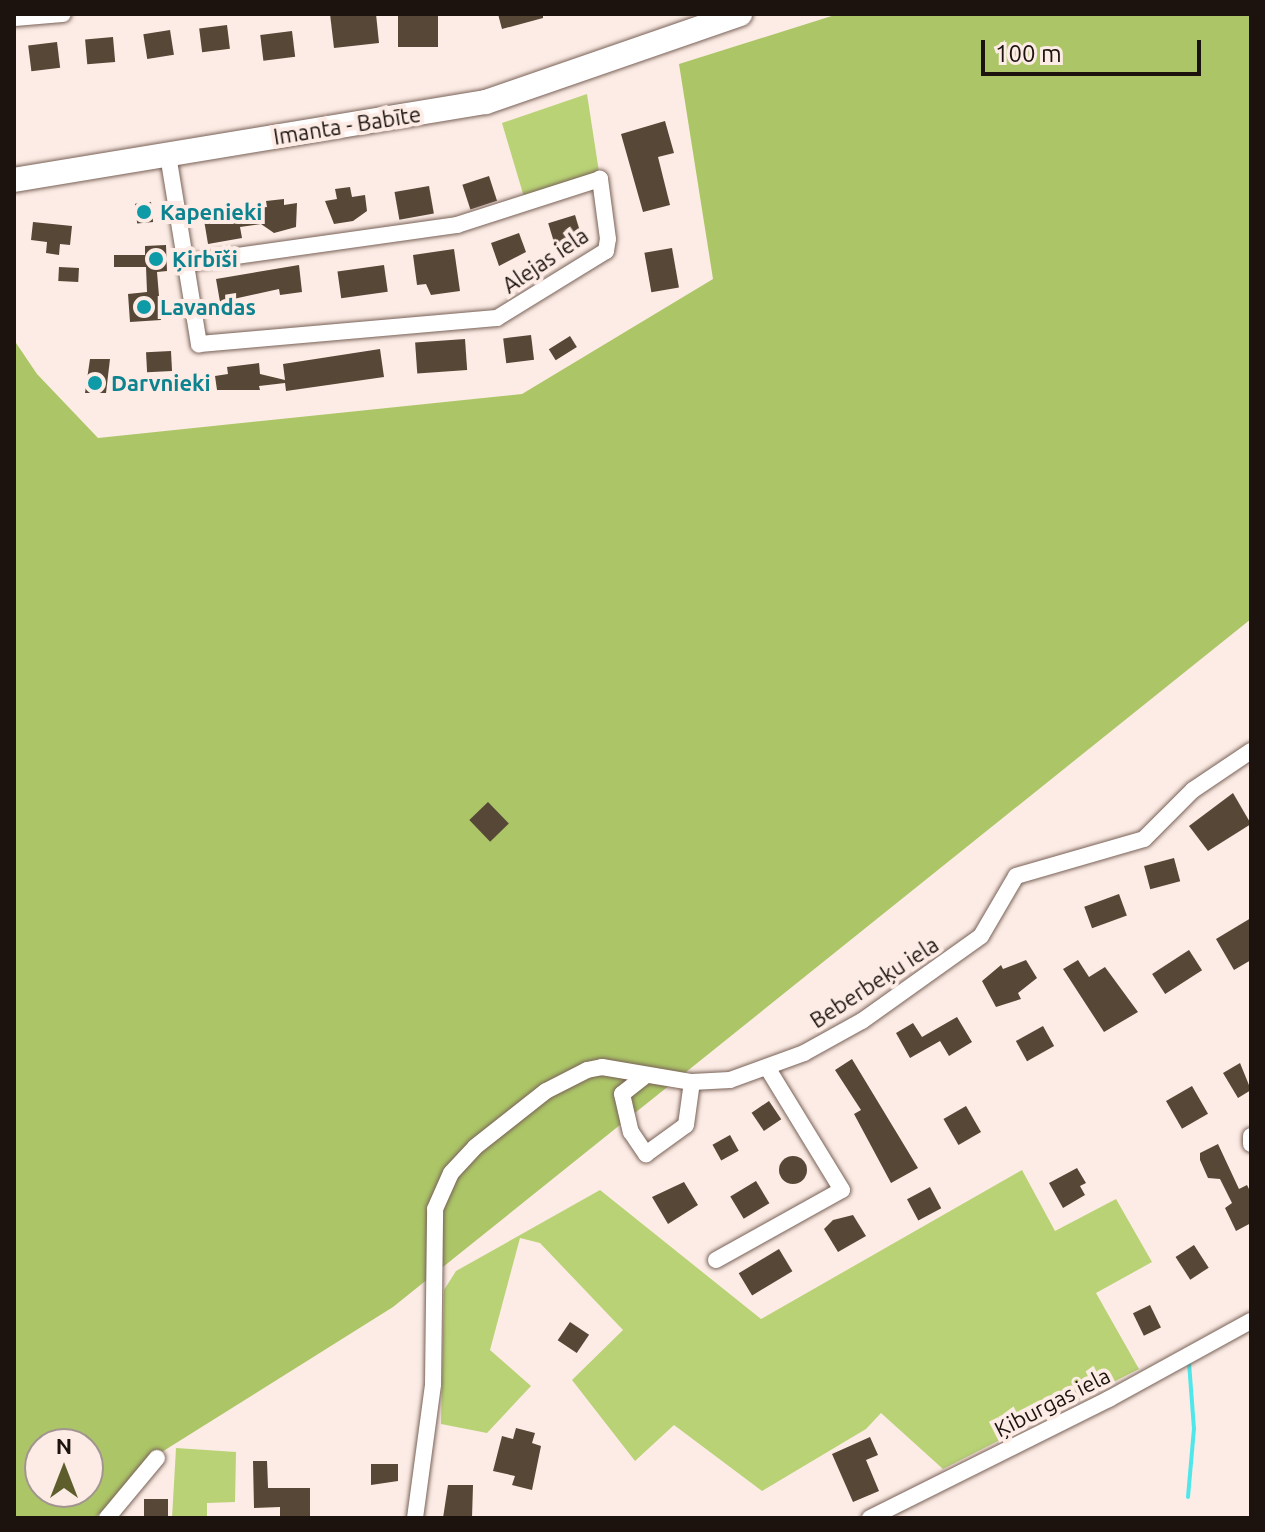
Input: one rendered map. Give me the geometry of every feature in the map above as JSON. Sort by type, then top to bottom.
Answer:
[{"type":"main road","name":"Imanta - Babīte","points":[[14,180],[486,102],[740,14]]},
{"type":"street","points":[[14,18],[63,14]]},
{"type":"street","points":[[168,155],[187,263]]},
{"type":"street","name":"Alejas iela","points":[[600,179],[608,239],[606,251],[497,318],[199,344],[187,263],[457,225],[600,179]]},
{"type":"street","name":"Beberbeķu iela","points":[[415,1518],[433,1384],[433,1235],[441,1190],[475,1147],[546,1091],[602,1067],[692,1082],[730,1080],[768,1069],[843,1033],[981,936],[1016,876],[1144,839],[1193,790],[1251,751]]},
{"type":"street","points":[[716,1260],[842,1190],[768,1069]]},
{"type":"street","points":[[645,1076],[622,1094],[631,1132],[646,1154],[686,1125],[692,1082]]},
{"type":"street","points":[[1251,1136],[1251,1144]]},
{"type":"street","name":"Ķiburgas iela","points":[[870,1518],[1109,1399],[1251,1321]]},
{"type":"street","points":[[107,1518],[157,1458]]},
{"type":"green space","points":[[838,14],[1251,14],[1251,619],[393,1307],[157,1455],[95,1518],[14,1518],[14,340],[37,374],[98,438],[522,394],[713,279],[679,64]]},
{"type":"green space","points":[[587,94],[599,172],[524,197],[502,123]]},
{"type":"green space","points":[[1022,1170],[1055,1231],[1116,1199],[1152,1262],[1096,1293],[1139,1369],[943,1469],[881,1413],[866,1429],[762,1491],[674,1425],[635,1461],[572,1380],[623,1330],[540,1243],[520,1238],[490,1350],[531,1386],[487,1433],[441,1424],[444,1290],[456,1271],[600,1190],[761,1319]]},
{"type":"green space","points":[[176,1448],[236,1452],[235,1502],[207,1503],[207,1518],[172,1518]]},
{"type":"building","points":[[330,14],[376,14],[379,43],[334,48]]},
{"type":"building","points":[[398,14],[438,14],[438,47],[398,47]]},
{"type":"building","points":[[498,14],[543,14],[543,18],[502,29]]},
{"type":"building","points":[[227,25],[230,49],[202,52],[199,28]]},
{"type":"building","points":[[170,30],[174,55],[147,59],[143,34]]},
{"type":"building","points":[[292,31],[295,57],[263,61],[260,35]]},
{"type":"building","points":[[113,37],[115,62],[87,64],[85,39]]},
{"type":"building","points":[[57,42],[60,68],[31,71],[28,46]]},
{"type":"building","points":[[665,121],[674,153],[658,157],[670,205],[643,212],[621,134]]},
{"type":"building","points":[[489,176],[497,201],[470,209],[462,185]]},
{"type":"building","points":[[429,186],[434,214],[399,220],[395,192]]},
{"type":"building","points":[[350,187],[352,197],[365,195],[367,211],[353,221],[334,224],[325,201],[337,199],[335,189]]},
{"type":"building","points":[[284,199],[284,205],[297,203],[296,227],[274,233],[261,224],[240,227],[242,238],[208,244],[203,214],[267,207],[266,201]]},
{"type":"building","name":"Kapenieki","points":[[151,202],[153,222],[137,224],[135,204]]},
{"type":"building","points":[[575,215],[584,244],[557,252],[548,223]]},
{"type":"building","points":[[33,222],[72,226],[70,245],[60,244],[59,255],[46,253],[47,242],[31,240]]},
{"type":"building","points":[[519,233],[526,252],[499,266],[491,243]]},
{"type":"building","points":[[166,245],[167,271],[157,272],[161,320],[130,322],[128,294],[147,292],[146,267],[114,267],[114,255],[145,255],[145,246]]},
{"type":"building","points":[[672,248],[679,287],[651,292],[644,253]]},
{"type":"building","points":[[454,249],[460,291],[431,295],[426,284],[417,285],[413,255]]},
{"type":"building","points":[[299,265],[302,292],[280,295],[279,289],[220,302],[216,279]]},
{"type":"building","points":[[384,265],[388,292],[341,298],[337,272]]},
{"type":"building","points":[[59,267],[79,268],[78,282],[58,281]]},
{"type":"building","points":[[531,335],[534,360],[506,363],[503,338]]},
{"type":"building","points":[[570,336],[577,347],[556,360],[549,349]]},
{"type":"building","points":[[465,339],[467,370],[417,373],[415,342]]},
{"type":"building","points":[[380,349],[384,377],[286,391],[285,383],[259,386],[260,390],[217,390],[215,376],[228,374],[227,367],[259,363],[260,374],[285,380],[283,364]]},
{"type":"building","points":[[171,351],[172,371],[147,372],[146,352]]},
{"type":"building","name":"Darvnieki","points":[[90,359],[110,359],[106,393],[85,393]]},
{"type":"building","points":[[1233,793],[1251,824],[1208,851],[1189,826]]},
{"type":"building","points":[[488,802],[509,824],[490,842],[469,820]]},
{"type":"building","points":[[1174,858],[1180,881],[1150,889],[1144,866]]},
{"type":"building","points":[[1119,894],[1127,916],[1092,928],[1084,907]]},
{"type":"building","points":[[1251,918],[1251,960],[1234,970],[1216,939]]},
{"type":"building","points":[[1189,950],[1202,970],[1165,994],[1152,974]]},
{"type":"building","points":[[1026,960],[1037,978],[1018,993],[1021,999],[996,1007],[982,981],[1001,965],[1003,969]]},
{"type":"building","points":[[1078,960],[1089,977],[1105,967],[1138,1012],[1104,1032],[1063,969]]},
{"type":"building","points":[[957,1017],[972,1042],[949,1056],[940,1041],[910,1058],[896,1033],[913,1023],[922,1037]]},
{"type":"building","points":[[1043,1026],[1054,1046],[1027,1061],[1016,1041]]},
{"type":"building","points":[[852,1059],[918,1168],[891,1183],[854,1114],[861,1110],[835,1070]]},
{"type":"building","points":[[1240,1063],[1251,1090],[1238,1098],[1223,1073]]},
{"type":"building","points":[[1192,1086],[1208,1114],[1182,1129],[1166,1101]]},
{"type":"building","points":[[769,1101],[781,1119],[764,1131],[752,1113]]},
{"type":"building","points":[[966,1106],[981,1132],[958,1145],[943,1119]]},
{"type":"building","points":[[730,1135],[739,1151],[721,1160],[713,1145]]},
{"type":"building","points":[[1218,1144],[1239,1189],[1247,1185],[1251,1193],[1251,1223],[1236,1231],[1225,1208],[1232,1203],[1220,1179],[1208,1178],[1200,1160],[1200,1153]]},
{"type":"building","points":[[793,1156],[803,1160],[807,1170],[803,1180],[793,1184],[783,1180],[779,1170],[783,1160]]},
{"type":"building","points":[[1077,1168],[1086,1183],[1080,1186],[1085,1195],[1063,1208],[1049,1183]]},
{"type":"building","points":[[756,1181],[769,1203],[744,1219],[730,1196]]},
{"type":"building","points":[[684,1182],[698,1205],[668,1224],[652,1197]]},
{"type":"building","points":[[930,1187],[941,1208],[918,1220],[907,1199]]},
{"type":"building","points":[[853,1215],[866,1236],[838,1252],[824,1229],[833,1220]]},
{"type":"building","points":[[1194,1245],[1209,1268],[1190,1280],[1176,1257]]},
{"type":"building","points":[[779,1249],[792,1271],[752,1295],[739,1273]]},
{"type":"building","points":[[1150,1305],[1161,1327],[1144,1336],[1133,1313]]},
{"type":"building","points":[[570,1322],[589,1335],[577,1353],[558,1340]]},
{"type":"building","points":[[516,1428],[535,1433],[532,1443],[541,1446],[532,1490],[512,1485],[515,1476],[493,1471],[502,1436],[513,1439]]},
{"type":"building","points":[[870,1437],[878,1455],[866,1460],[879,1491],[853,1502],[832,1454]]},
{"type":"building","points":[[253,1461],[267,1461],[268,1488],[310,1488],[310,1518],[280,1518],[280,1507],[254,1508]]},
{"type":"building","points":[[371,1464],[398,1464],[398,1481],[371,1485]]},
{"type":"building","points":[[448,1485],[473,1485],[472,1518],[443,1518]]},
{"type":"building","points":[[144,1499],[168,1499],[168,1518],[144,1518]]},
{"type":"waterway","points":[[1188,1497],[1194,1429],[1189,1362]]},
{"type":"place","name":"Kapenieki","points":[[144,212]]},
{"type":"place","name":"Ķirbīši","points":[[156,259]]},
{"type":"place","name":"Lavandas","points":[[144,307]]},
{"type":"place","name":"Darvnieki","points":[[95,383]]}]
